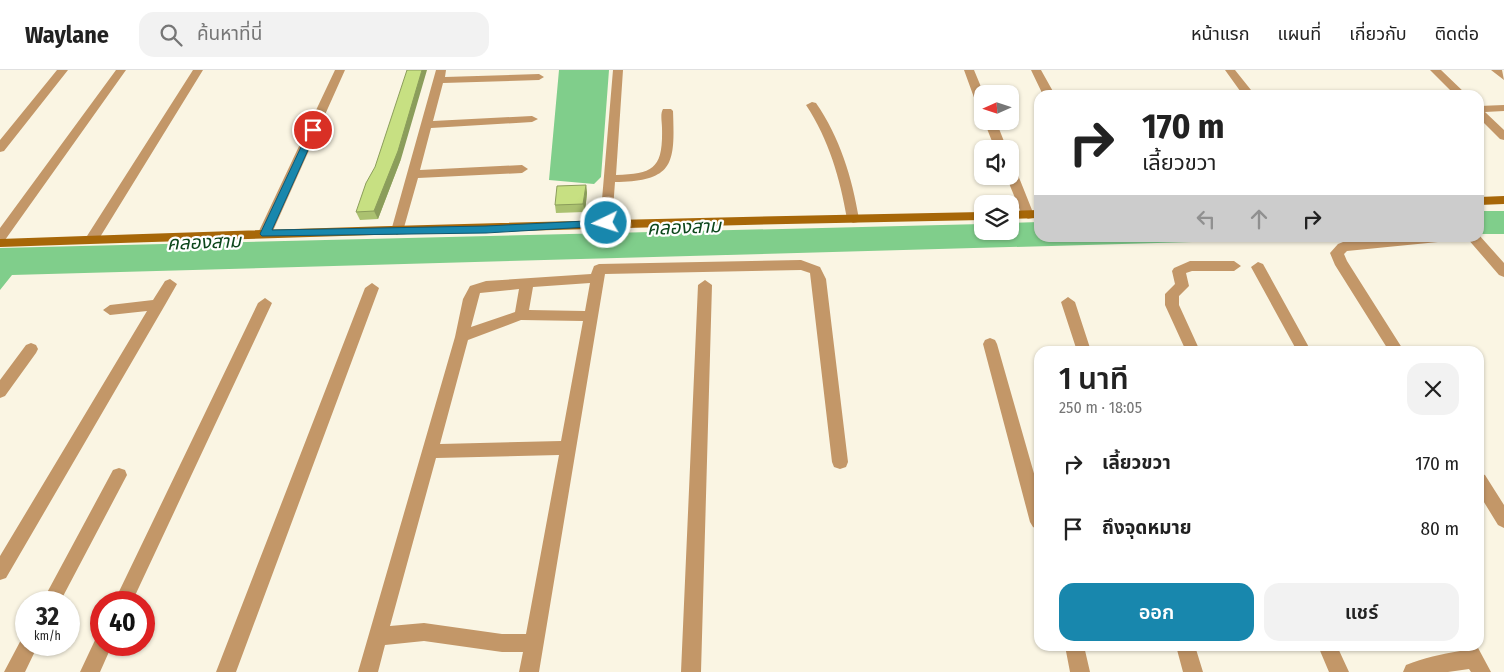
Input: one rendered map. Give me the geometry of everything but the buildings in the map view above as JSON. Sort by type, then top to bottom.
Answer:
[{"type":"street","points":[[0,148],[63,70]]},
{"type":"street","points":[[0,237],[121,70]]},
{"type":"street","points":[[92,239],[198,70]]},
{"type":"street","points":[[265,234],[340,70]]},
{"type":"street","points":[[606,223],[618,70]]},
{"type":"street","points":[[969,70],[975,85]]},
{"type":"street","points":[[1036,70],[1046,90]]},
{"type":"street","points":[[1230,70],[1245,90]]},
{"type":"street","points":[[1435,70],[1456,90]]},
{"type":"street","points":[[1496,70],[1504,77]]},
{"type":"street","points":[[397,231],[440,75],[539,77]]},
{"type":"street","points":[[812,105],[820,116],[835,149],[849,188],[853,219]]},
{"type":"street","points":[[1484,110],[1504,108]]},
{"type":"street","points":[[608,180],[648,176],[663,163],[668,150],[667,111]]},
{"type":"street","points":[[1484,115],[1504,137]]},
{"type":"street","points":[[426,125],[532,119]]},
{"type":"street","points":[[413,174],[522,169]]},
{"type":"street","points":[[1018,185],[1034,214],[1019,215]]},
{"type":"street","points":[[1484,201],[1504,200]]},
{"type":"street","points":[[0,243],[606,223],[974,216]]},
{"type":"street","points":[[1393,346],[1340,262],[1337,253],[1343,247],[1396,242]]},
{"type":"street","points":[[1478,242],[1504,272]]},
{"type":"street","points":[[528,672],[589,316],[599,269],[801,265],[814,267],[818,272],[820,284],[840,462]]},
{"type":"street","points":[[1191,346],[1172,305],[1172,294],[1182,286],[1179,271],[1190,266],[1234,266]]},
{"type":"street","points":[[1258,267],[1301,346]]},
{"type":"street","points":[[368,672],[462,337],[470,299],[476,290],[486,286],[596,278]]},
{"type":"street","points":[[521,315],[527,283]]},
{"type":"street","points":[[0,572],[170,284]]},
{"type":"street","points":[[691,672],[705,285]]},
{"type":"street","points":[[226,672],[372,288]]},
{"type":"street","points":[[1068,302],[1082,346]]},
{"type":"street","points":[[128,591],[265,303]]},
{"type":"street","points":[[110,310],[158,305]]},
{"type":"street","points":[[462,337],[494,323],[521,315],[589,316]]},
{"type":"street","points":[[990,344],[1034,504]]},
{"type":"street","points":[[2,388],[31,349]]},
{"type":"street","points":[[430,451],[566,448]]},
{"type":"street","points":[[57,591],[118,475]]},
{"type":"street","points":[[1484,488],[1504,520]]},
{"type":"street","points":[[377,637],[424,632],[502,644],[534,642]]},
{"type":"street","points":[[1075,651],[1080,672]]},
{"type":"street","points":[[1187,651],[1194,672]]},
{"type":"street","points":[[1329,651],[1339,672]]},
{"type":"street","points":[[14,672],[23,656]]},
{"type":"street","points":[[90,672],[98,656]]},
{"type":"street","points":[[1413,672],[1436,664],[1474,659]]},
{"type":"shaded area","points":[[559,70],[609,70],[601,177],[594,184],[549,180]]},
{"type":"shaded area","points":[[1484,211],[1504,211],[1504,234],[1484,234]]},
{"type":"shaded area","points":[[1034,222],[1034,242],[1191,242],[12,275],[0,290],[0,248],[974,224],[974,240],[1019,240],[1019,223]]},
{"type":"route","points":[[313,130],[265,234],[486,230],[606,223]]},
{"type":"water label","name":"คลองสาม","points":[[684,227]]},
{"type":"water label","name":"คลองสาม","points":[[204,242]]}]
